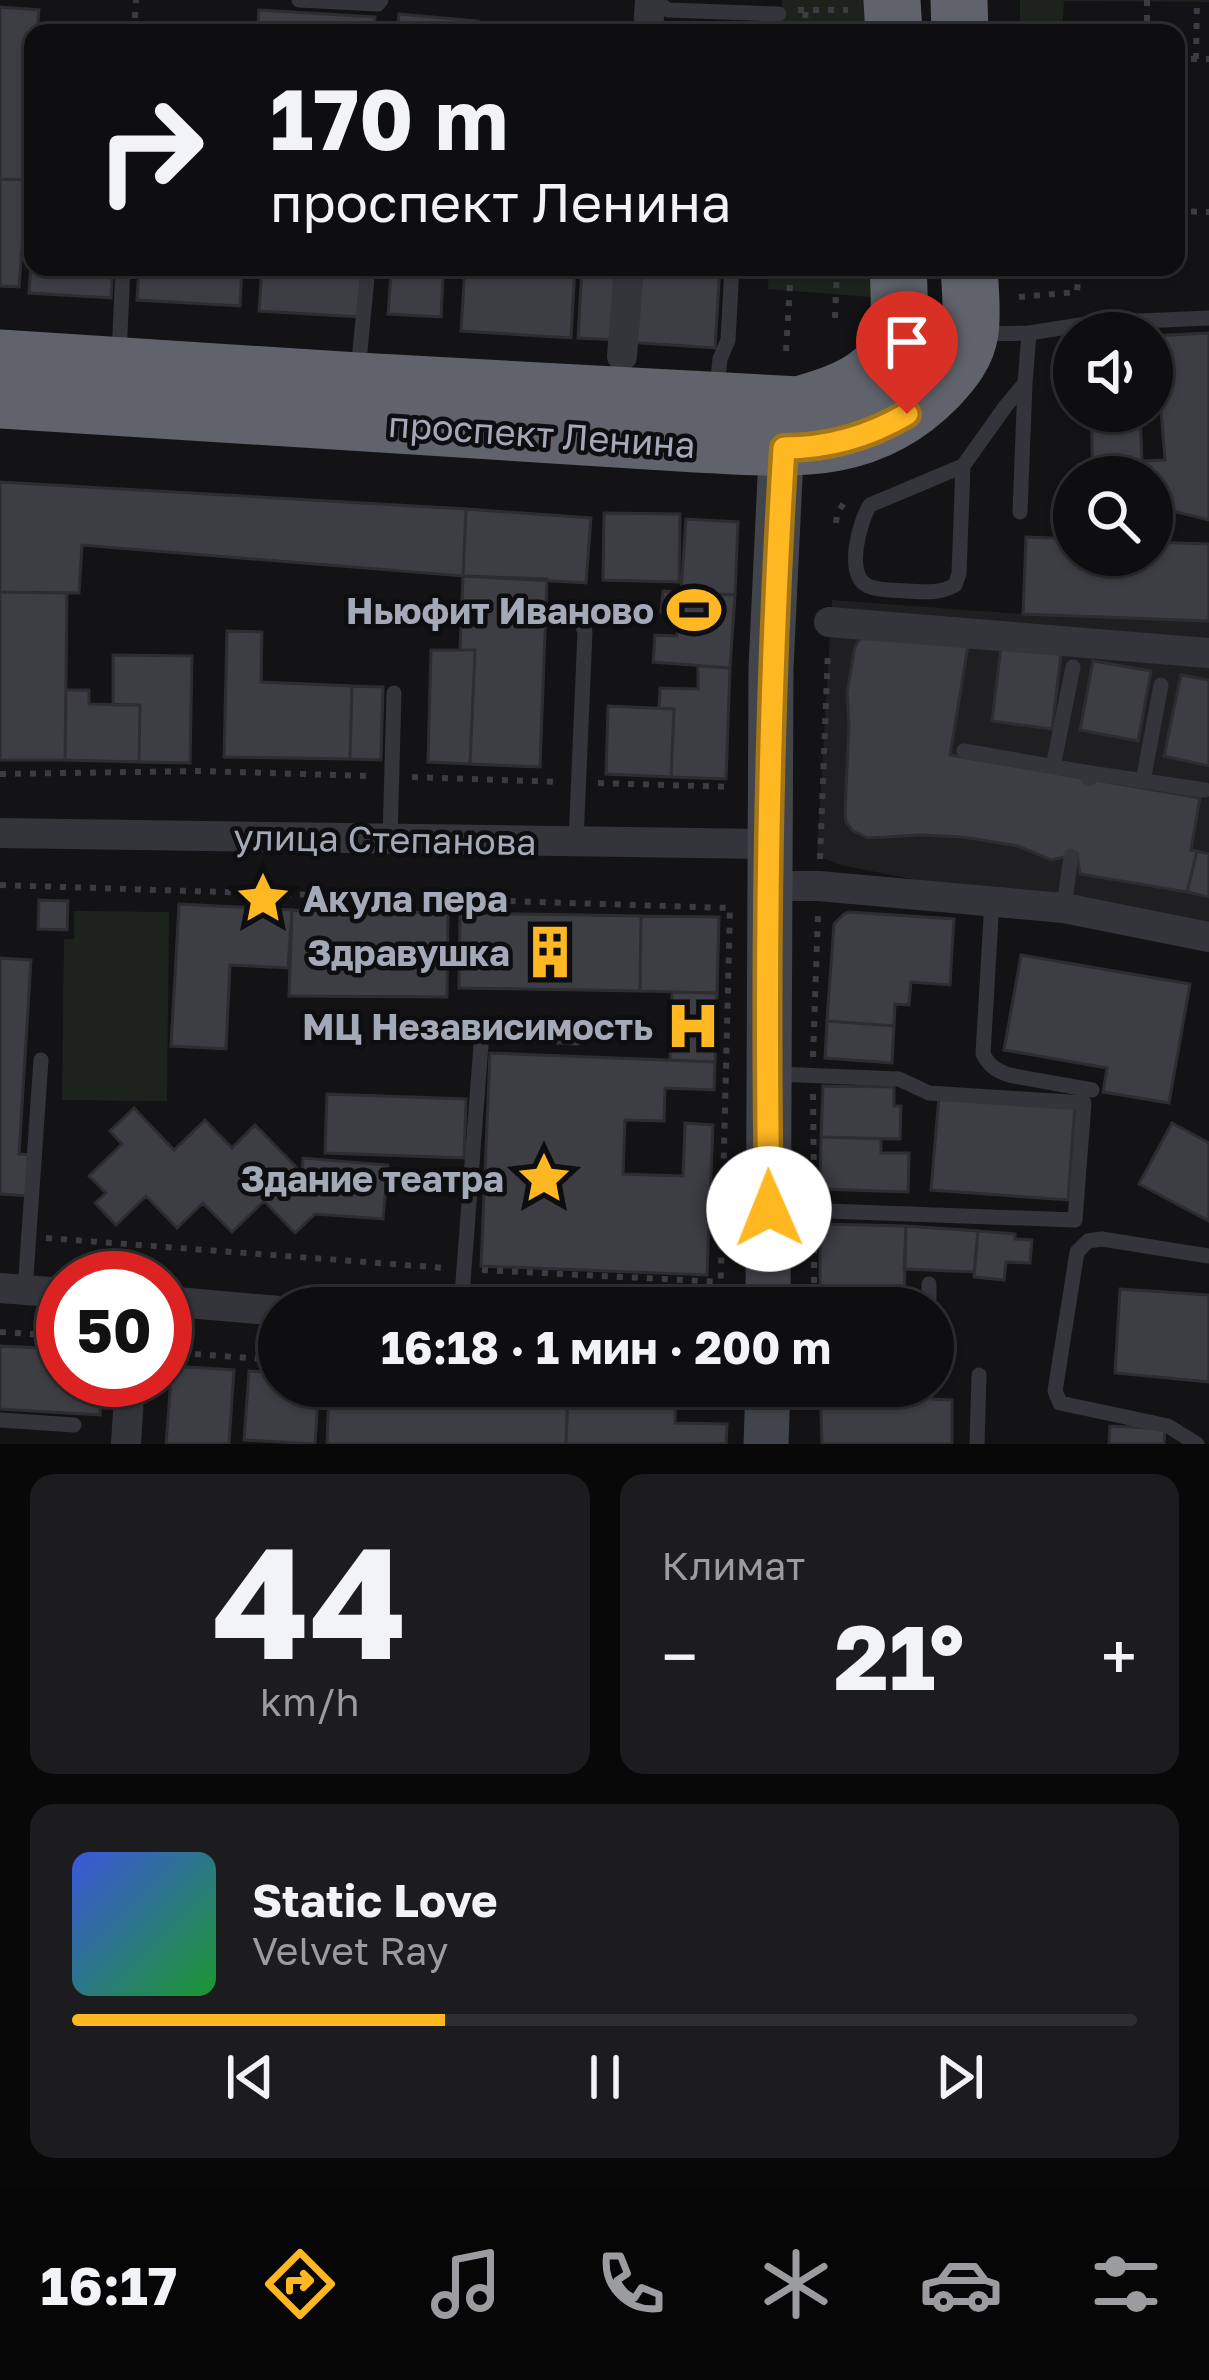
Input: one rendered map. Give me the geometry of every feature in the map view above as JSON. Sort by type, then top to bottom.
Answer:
[{"type":"highway","points":[[896,335],[898,276]]},
{"type":"highway","points":[[969,276],[970,334]]},
{"type":"highway","name":"проспект Ленина","points":[[784,402],[807,448],[854,440],[926,400],[958,366],[970,334]]},
{"type":"highway","name":"проспект Ленина","points":[[0,358],[716,402],[784,402],[816,400],[868,376],[890,352],[896,335]]},
{"type":"highway","name":"проспект Ленина","points":[[0,400],[784,402]]},
{"type":"main road","points":[[768,1287],[771,668],[784,402]]},
{"type":"main road","points":[[766,1444],[767,1407]]},
{"type":"street","points":[[622,356],[628,276]]},
{"type":"street","points":[[829,622],[1209,652]]},
{"type":"street","name":"улица Степанова","points":[[0,833],[576,841],[769,865],[819,886],[1064,908],[1209,938]]},
{"type":"street","points":[[192,1303],[258,1308]]},
{"type":"street","points":[[126,1444],[128,1407]]},
{"type":"lane","points":[[299,0],[378,4],[381,0]]},
{"type":"lane","points":[[652,0],[668,10],[779,14]]},
{"type":"lane","points":[[118,365],[123,276]]},
{"type":"lane","points":[[357,381],[367,276]]},
{"type":"lane","points":[[716,402],[719,359],[728,340],[732,276]]},
{"type":"lane","points":[[896,335],[1029,333],[1093,323],[1209,318]]},
{"type":"lane","points":[[1020,512],[1029,333]]},
{"type":"lane","points":[[963,466],[955,586],[941,593],[872,588],[861,582],[855,568],[861,519],[870,506],[963,466],[1025,383]]},
{"type":"lane","points":[[572,614],[585,632],[576,841]]},
{"type":"lane","points":[[1053,767],[1073,667]]},
{"type":"lane","points":[[1143,781],[1161,685]]},
{"type":"lane","points":[[390,839],[394,693]]},
{"type":"lane","points":[[964,752],[1089,776],[1204,790]]},
{"type":"lane","points":[[1064,908],[1071,856]]},
{"type":"lane","points":[[992,901],[986,1060],[1009,1076],[1091,1090]]},
{"type":"lane","points":[[463,1287],[482,1032],[576,1038]]},
{"type":"lane","points":[[13,1289],[29,1237],[41,1060]]},
{"type":"lane","points":[[767,1073],[899,1079],[929,1093],[1084,1103],[1075,1220],[769,1209]]},
{"type":"lane","points":[[1197,1444],[1168,1426],[1060,1403],[1055,1391],[1077,1252],[1088,1241],[1102,1239],[1209,1256]]},
{"type":"lane","points":[[977,1444],[980,1376]]},
{"type":"lane","points":[[0,1420],[74,1425]]},
{"type":"path","points":[[1196,59],[1197,0]]},
{"type":"path","points":[[779,14],[823,5],[878,14]]},
{"type":"path","points":[[805,24],[806,9]]},
{"type":"path","points":[[1185,59],[1209,59]]},
{"type":"path","points":[[784,402],[791,276]]},
{"type":"path","points":[[835,318],[837,276]]},
{"type":"path","points":[[1019,297],[1077,292],[1078,276]]},
{"type":"path","points":[[0,774],[201,771],[733,787]]},
{"type":"path","points":[[0,885],[730,908],[721,1287]]},
{"type":"path","points":[[29,1237],[465,1270],[721,1282]]},
{"type":"path","points":[[0,1332],[36,1334]]},
{"type":"path","points":[[192,1354],[258,1359]]},
{"type":"shaded area","points":[[782,0],[870,0],[870,24],[781,24]]},
{"type":"shaded area","points":[[1020,0],[1209,0],[1064,1],[1063,24],[1020,24]]},
{"type":"shaded area","points":[[769,276],[871,276],[871,297],[768,289]]},
{"type":"shaded area","points":[[1026,537],[1053,538],[1053,576],[1173,576],[1173,543],[1209,544],[1209,937],[840,865],[817,855],[832,600],[1022,614]]},
{"type":"shaded area","points":[[74,911],[169,912],[167,1101],[62,1100],[64,939],[74,939]]},
{"type":"building","points":[[0,7],[39,10],[38,24],[24,24],[24,180],[0,179]]},
{"type":"building","points":[[259,10],[375,17],[375,24],[258,24]]},
{"type":"building","points":[[399,14],[478,21],[478,24],[398,24]]},
{"type":"building","points":[[0,179],[24,180],[19,287],[0,286]]},
{"type":"building","points":[[30,276],[112,276],[111,298],[29,293]]},
{"type":"building","points":[[138,276],[242,276],[240,306],[137,300]]},
{"type":"building","points":[[261,276],[362,276],[360,317],[259,311]]},
{"type":"building","points":[[391,276],[443,277],[441,317],[388,314]]},
{"type":"building","points":[[464,276],[574,276],[571,338],[461,331]]},
{"type":"building","points":[[581,276],[622,276],[618,340],[578,338]]},
{"type":"building","points":[[631,276],[719,276],[715,348],[627,342]]},
{"type":"building","points":[[1209,333],[1209,520],[1173,511],[1173,456],[1165,456],[1163,432],[1173,432],[1173,335]]},
{"type":"building","points":[[1092,432],[1141,432],[1142,456],[1092,456]]},
{"type":"building","points":[[0,482],[466,509],[463,576],[82,545],[79,593],[0,592]]},
{"type":"building","points":[[466,509],[591,518],[586,583],[463,576]]},
{"type":"building","points":[[604,513],[680,514],[679,582],[603,580]]},
{"type":"building","points":[[686,519],[738,522],[735,595],[681,592]]},
{"type":"building","points":[[1026,537],[1053,538],[1053,576],[1173,576],[1173,543],[1209,544],[1209,621],[1023,614]]},
{"type":"building","points":[[463,576],[547,579],[540,767],[470,764],[475,650],[460,650]]},
{"type":"building","points":[[663,591],[735,595],[730,668],[653,662],[655,635],[677,636],[679,613],[661,612]]},
{"type":"building","points":[[0,592],[67,593],[65,760],[0,760]]},
{"type":"building","points":[[227,631],[262,632],[261,682],[352,686],[350,759],[224,757]]},
{"type":"building","points":[[970,634],[950,755],[1200,798],[1191,850],[1197,851],[1187,892],[1080,874],[1077,854],[1051,860],[1018,846],[963,837],[868,838],[853,831],[845,813],[847,692],[855,647],[860,639]]},
{"type":"building","points":[[1001,647],[1061,654],[1052,729],[992,721]]},
{"type":"building","points":[[431,650],[475,650],[470,764],[428,762]]},
{"type":"building","points":[[113,655],[192,656],[190,763],[139,762],[140,705],[113,705]]},
{"type":"building","points":[[1093,661],[1151,671],[1138,741],[1080,730]]},
{"type":"building","points":[[698,666],[730,668],[726,779],[671,777],[674,709],[659,708],[660,688],[698,689]]},
{"type":"building","points":[[1181,675],[1209,680],[1209,766],[1164,756]]},
{"type":"building","points":[[352,686],[383,687],[381,760],[350,759]]},
{"type":"building","points":[[66,690],[89,690],[89,704],[140,705],[139,762],[65,760]]},
{"type":"building","points":[[608,706],[674,709],[671,777],[606,774]]},
{"type":"building","points":[[1197,851],[1209,854],[1209,897],[1187,892]]},
{"type":"building","points":[[39,900],[68,901],[67,930],[38,929]]},
{"type":"building","points":[[179,904],[292,910],[288,968],[230,965],[226,1049],[171,1046]]},
{"type":"building","points":[[292,910],[448,913],[447,997],[289,996]]},
{"type":"building","points":[[849,912],[954,919],[950,985],[911,982],[909,1005],[895,1004],[894,1026],[827,1021],[834,924]]},
{"type":"building","name":"Здравушка","points":[[460,913],[641,916],[640,991],[459,988]]},
{"type":"building","points":[[641,916],[719,917],[717,993],[640,991]]},
{"type":"building","points":[[1021,955],[1190,984],[1169,1103],[1103,1092],[1107,1068],[1004,1050]]},
{"type":"building","points":[[0,958],[31,960],[19,1154],[32,1155],[29,1196],[0,1194]]},
{"type":"building","name":"МЦ Независимость","points":[[672,992],[717,993],[715,1062],[670,1060]]},
{"type":"building","points":[[827,1021],[894,1026],[892,1063],[825,1058]]},
{"type":"building","points":[[490,1053],[715,1062],[714,1090],[665,1088],[664,1121],[625,1120],[623,1174],[683,1176],[685,1123],[713,1125],[707,1275],[481,1266]]},
{"type":"building","points":[[823,1086],[894,1087],[894,1106],[901,1106],[900,1139],[821,1137]]},
{"type":"building","points":[[327,1094],[466,1099],[464,1158],[325,1153]]},
{"type":"building","points":[[939,1096],[1075,1106],[1068,1200],[931,1190]]},
{"type":"building","points":[[134,1108],[174,1150],[205,1120],[232,1148],[255,1125],[302,1173],[303,1158],[388,1165],[383,1219],[315,1214],[295,1233],[264,1201],[232,1232],[203,1203],[177,1228],[146,1196],[116,1225],[95,1203],[106,1193],[89,1176],[122,1144],[110,1131]]},
{"type":"building","points":[[1172,1123],[1209,1143],[1209,1221],[1139,1184]]},
{"type":"building","points":[[821,1137],[881,1139],[881,1153],[909,1153],[908,1192],[820,1189]]},
{"type":"building","points":[[820,1224],[906,1226],[905,1287],[820,1287]]},
{"type":"building","points":[[906,1226],[978,1231],[974,1272],[904,1269]]},
{"type":"building","points":[[978,1231],[1032,1240],[1030,1263],[1006,1262],[1004,1280],[974,1277]]},
{"type":"building","points":[[1120,1289],[1209,1295],[1209,1382],[1115,1373]]},
{"type":"building","points":[[0,1346],[36,1348],[36,1407],[100,1407],[100,1415],[0,1409]]},
{"type":"building","points":[[192,1367],[234,1370],[229,1444],[166,1444],[169,1407],[192,1407]]},
{"type":"building","points":[[249,1371],[258,1372],[258,1407],[318,1407],[315,1444],[244,1440]]},
{"type":"building","points":[[328,1407],[567,1407],[566,1444],[327,1444]]},
{"type":"building","points":[[567,1407],[676,1407],[675,1423],[727,1424],[726,1444],[566,1444]]},
{"type":"building","points":[[821,1407],[952,1407],[952,1444],[822,1444]]},
{"type":"building","points":[[1110,1426],[1165,1429],[1164,1444],[1109,1444]]},
{"type":"place","name":"Ньюфит Иваново","points":[[694,610]]},
{"type":"place","name":"Акула пера","points":[[263,898]]},
{"type":"place","name":"Здравушка","points":[[550,952]]},
{"type":"place","name":"МЦ Независимость","points":[[693,1026]]},
{"type":"place","name":"Здание театра","points":[[544,1178]]},
{"type":"route","points":[[769,1209],[771,668],[784,448],[854,440],[907,414]]}]
